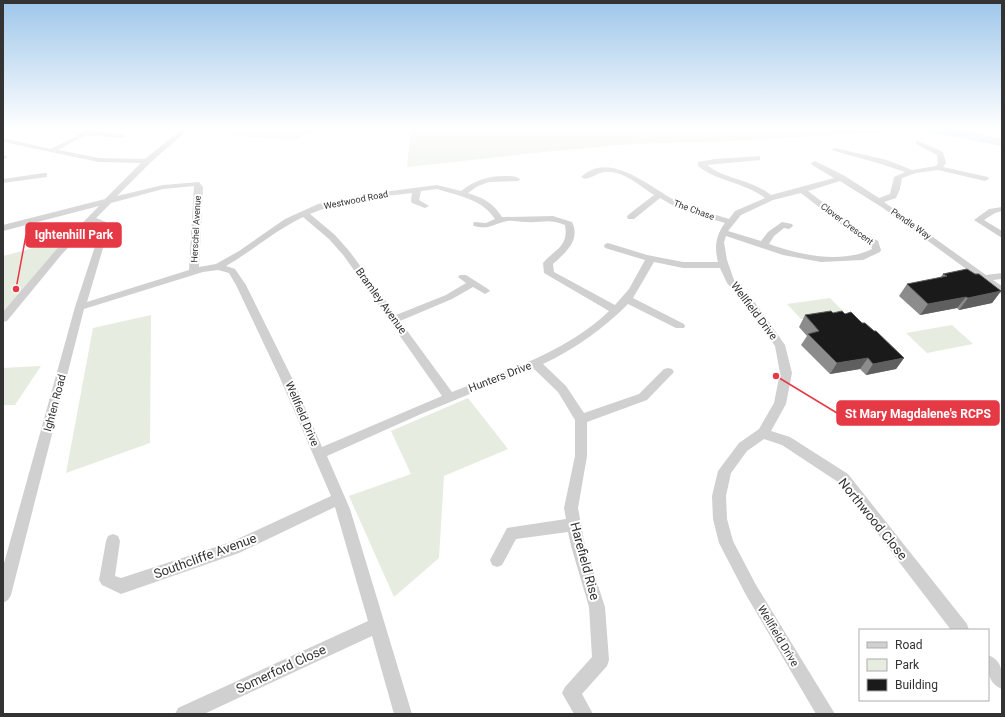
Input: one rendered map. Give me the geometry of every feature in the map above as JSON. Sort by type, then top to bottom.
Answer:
[{"type":"street","points":[[3,318],[59,252],[110,201],[147,161]]},
{"type":"street","points":[[709,161],[701,164],[710,172],[721,178],[750,185],[770,198]]},
{"type":"street","points":[[882,161],[912,172]]},
{"type":"street","points":[[938,168],[942,161]]},
{"type":"street","name":"Pendle Way","points":[[815,163],[878,201],[1002,291]]},
{"type":"street","points":[[878,201],[893,196],[898,177],[912,172],[938,168],[985,179]]},
{"type":"street","name":"The Chase","points":[[585,176],[598,171],[611,169],[627,174],[659,195],[726,227]]},
{"type":"street","points":[[3,181],[44,175]]},
{"type":"street","points":[[462,194],[472,186],[496,177],[516,179]]},
{"type":"street","points":[[726,227],[738,213],[770,198],[842,178]]},
{"type":"street","name":"Herschel Avenue","points":[[110,201],[169,186],[194,184],[199,187],[194,272]]},
{"type":"street","name":"Westwood Road","points":[[218,267],[242,253],[288,221],[304,213],[321,206],[368,196],[437,187],[475,198],[492,208],[500,220]]},
{"type":"street","points":[[417,189],[415,201],[425,206]]},
{"type":"street","name":"Clover Crescent","points":[[726,227],[763,245],[786,253],[821,259],[863,257],[877,250],[875,243],[855,231],[802,190]]},
{"type":"street","points":[[631,217],[659,195]]},
{"type":"street","points":[[3,228],[110,201]]},
{"type":"street","points":[[1002,209],[992,211],[978,220],[1002,235]]},
{"type":"street","name":"Bramley Avenue","points":[[304,213],[332,237],[347,254],[449,397]]},
{"type":"street","points":[[477,224],[486,226],[507,218],[528,220],[546,217],[559,219],[570,224],[571,231],[569,245],[548,263],[549,273],[616,310]]},
{"type":"street","name":"Ighten Road","points":[[3,595],[58,395],[80,307],[105,228],[103,224],[91,219]]},
{"type":"street","points":[[763,245],[771,234],[782,225],[789,226]]},
{"type":"street","name":"Wellfield Drive","points":[[726,227],[720,242],[724,265],[730,281],[752,306],[780,345],[786,373],[780,404],[763,433],[743,447],[735,455],[725,471],[719,496],[720,518],[726,543],[751,590],[826,714]]},
{"type":"street","points":[[608,246],[683,265],[724,265]]},
{"type":"street","name":"Hunters Drive","points":[[319,454],[449,397],[535,363],[584,336],[616,310],[626,299],[638,282],[651,258]]},
{"type":"street","points":[[80,307],[194,272],[218,267]]},
{"type":"street","name":"Wellfield Drive","points":[[218,267],[232,271],[241,285],[286,378],[339,499],[403,714]]},
{"type":"street","points":[[985,278],[1002,276]]},
{"type":"street","points":[[463,277],[486,291]]},
{"type":"street","points":[[394,320],[449,297],[473,283]]},
{"type":"street","points":[[626,299],[680,326]]},
{"type":"street","points":[[535,363],[562,389],[581,419],[644,397],[668,372]]},
{"type":"street","name":"Harefield Rise","points":[[581,419],[581,456],[571,508],[578,546],[596,607],[601,660],[571,693],[584,714]]},
{"type":"street","name":"Northwood Close","points":[[763,433],[786,441],[843,478],[960,629]]},
{"type":"street","name":"Southcliffe Avenue","points":[[113,541],[107,580],[121,586],[234,548],[339,499]]},
{"type":"street","points":[[497,560],[512,533],[574,525]]},
{"type":"street","name":"Somerford Close","points":[[184,714],[377,625]]},
{"type":"street","points":[[989,664],[1002,680]]},
{"type":"green space","points":[[408,161],[457,161],[407,167]]},
{"type":"green space","points":[[71,238],[3,321],[3,256]]},
{"type":"green space","points":[[830,298],[844,312],[801,319],[787,304]]},
{"type":"green space","points":[[151,315],[150,443],[66,473],[93,328]]},
{"type":"green space","points":[[952,325],[973,344],[927,353],[906,333]]},
{"type":"green space","points":[[41,366],[15,405],[3,405],[3,368]]},
{"type":"green space","points":[[468,398],[508,449],[444,476],[439,558],[394,597],[349,496],[411,474],[391,431]]},
{"type":"building","points":[[967,269],[975,274],[979,274],[1001,291],[928,304],[907,284],[947,276],[943,274]]},
{"type":"building","points":[[831,311],[833,313],[842,311],[845,314],[851,312],[862,323],[865,323],[876,331],[904,358],[873,364],[868,358],[837,363],[808,334],[819,331],[805,315]]},
{"type":"place","name":"Ightenhill Park","points":[[16,289]]},
{"type":"place","name":"St Mary Magdalene's RCPS","points":[[776,376]]}]
